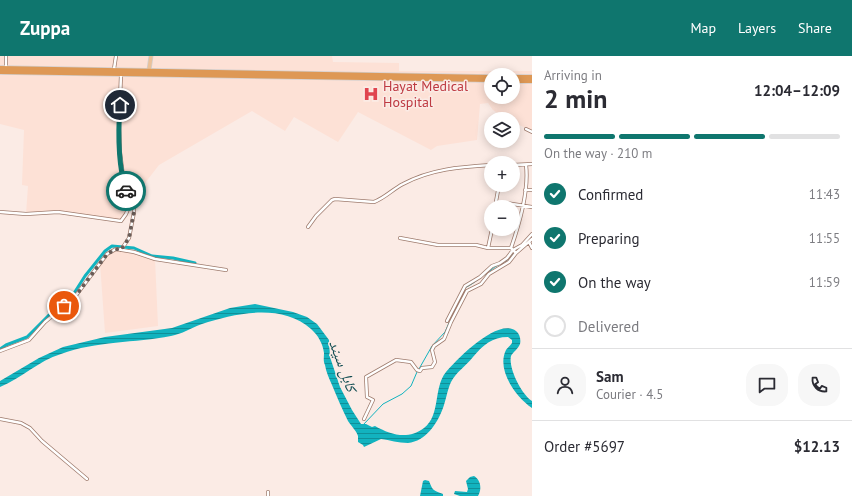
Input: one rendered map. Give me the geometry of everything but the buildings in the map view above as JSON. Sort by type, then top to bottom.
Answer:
[{"type":"highway","points":[[0,68],[121,75],[341,76]]},
{"type":"highway","points":[[0,72],[114,69],[484,79]]},
{"type":"highway","points":[[468,78],[484,77]]},
{"type":"highway","points":[[520,77],[532,77]]},
{"type":"highway","points":[[520,81],[532,81]]},
{"type":"main road","points":[[149,70],[151,56]]},
{"type":"street","points":[[6,56],[6,68]]},
{"type":"street","points":[[114,69],[116,56]]},
{"type":"street","points":[[121,75],[119,123],[120,146],[124,184],[134,212],[131,230],[121,250]]},
{"type":"street","points":[[526,129],[532,132]]},
{"type":"street","points":[[520,164],[532,164]]},
{"type":"street","points":[[447,321],[465,286],[480,277],[492,266],[507,258],[512,249],[523,205],[527,173],[526,164]]},
{"type":"street","points":[[308,227],[316,216],[332,200],[374,202],[403,184],[434,172],[452,168],[484,166]]},
{"type":"street","points":[[525,190],[532,190]]},
{"type":"street","points":[[0,212],[26,214],[47,211],[121,221],[131,205]]},
{"type":"street","points":[[520,205],[532,207]]},
{"type":"street","points":[[400,238],[438,245],[476,245],[488,248],[512,249],[522,245],[532,234]]},
{"type":"street","points":[[488,248],[491,236]]},
{"type":"street","points":[[364,419],[373,400],[367,397],[366,377],[396,360],[411,362],[417,370],[420,371],[422,368],[432,367],[435,362],[432,350],[434,346],[444,339],[467,291],[482,283],[489,274],[508,262],[532,239]]},
{"type":"street","points":[[529,242],[532,248]]},
{"type":"street","points":[[0,351],[29,340],[45,322],[74,298],[107,254],[116,249],[134,252],[155,259],[226,270]]},
{"type":"street","points":[[512,249],[516,253]]},
{"type":"street","points":[[0,420],[21,423],[30,428],[42,441],[87,479]]},
{"type":"shaded area","points":[[0,56],[332,56],[333,62],[399,63],[399,71],[484,71],[484,104],[480,104],[477,140],[437,146],[431,150],[358,112],[338,142],[294,117],[285,131],[252,111],[159,165],[128,205],[126,214],[121,221],[58,212],[26,214],[28,186],[22,185],[24,130],[0,124]]},
{"type":"shaded area","points":[[520,71],[532,71],[532,131],[520,125],[520,112],[496,112],[489,104],[520,104]]},
{"type":"shaded area","points":[[116,249],[155,259],[158,326],[105,333],[100,263],[107,254]]},
{"type":"water","points":[[255,304],[293,312],[307,317],[317,324],[329,340],[330,357],[340,387],[361,424],[366,424],[372,427],[375,426],[387,432],[400,435],[418,432],[429,423],[433,416],[439,386],[446,372],[478,341],[489,334],[508,328],[516,331],[520,337],[520,344],[511,356],[512,367],[520,387],[532,401],[532,408],[514,390],[506,374],[504,358],[506,350],[512,343],[512,340],[508,337],[497,338],[488,342],[480,349],[453,378],[441,414],[430,431],[414,442],[401,443],[381,439],[364,447],[358,442],[358,436],[348,421],[340,403],[326,370],[321,343],[314,331],[299,321],[272,313],[229,316],[202,324],[171,336],[102,344],[74,350],[45,361],[0,387],[0,381],[39,358],[63,347],[105,337],[172,328],[230,308]]},
{"type":"water","points":[[474,476],[480,485],[478,496],[460,496],[454,494],[455,491],[467,492],[468,489],[466,481],[470,477]]},
{"type":"water","points":[[423,481],[429,481],[431,487],[437,492],[443,494],[443,496],[420,496]]},
{"type":"waterway","points":[[528,240],[532,236]]},
{"type":"waterway","points":[[0,349],[6,345],[27,337],[48,316],[71,298],[85,276],[105,251],[112,246],[134,248],[152,256],[173,258],[195,263]]},
{"type":"waterway","points":[[465,288],[494,267],[508,260],[514,253]]},
{"type":"waterway","points":[[419,369],[432,346],[445,332],[458,302]]},
{"type":"waterway","points":[[363,425],[383,404],[402,394],[411,386],[417,372]]},
{"type":"way so far","points":[[64,306],[74,298],[107,254],[116,249],[121,250],[129,238],[134,209],[128,200],[126,191]]},
{"type":"place","name":"Hayat Medical Hospital","points":[[371,94]]},
{"type":"route","points":[[120,105],[120,152],[126,191]]},
{"type":"water label","name":"کابل سيند","points":[[343,366]]}]
